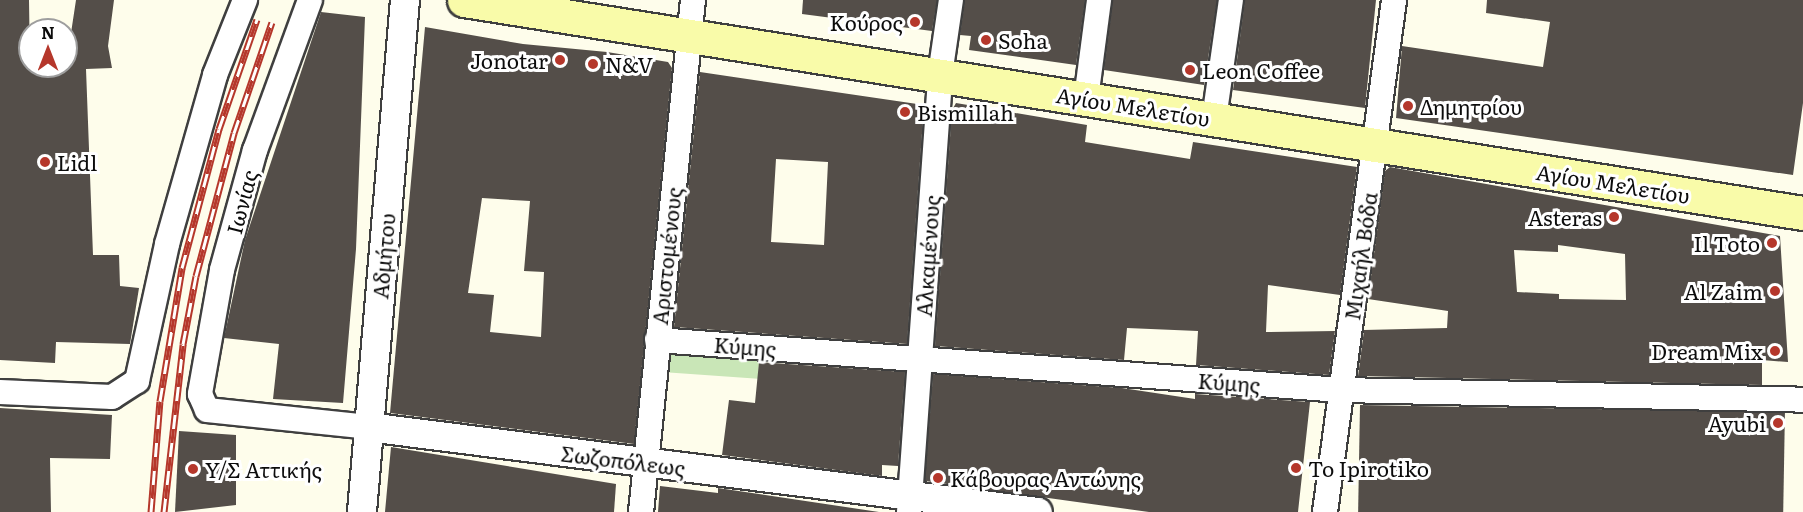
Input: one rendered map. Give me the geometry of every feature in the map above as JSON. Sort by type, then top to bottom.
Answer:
[{"type":"main road","name":"Αγίου Μελετίου","points":[[464,0],[1803,213]]},
{"type":"street","points":[[0,392],[112,397],[137,381],[167,244],[215,75],[245,0]]},
{"type":"street","name":"Ιωνίας","points":[[207,410],[200,394],[202,366],[222,270],[255,150],[310,0]]},
{"type":"street","name":"Αδμήτου","points":[[362,512],[405,0]]},
{"type":"street","name":"Αριστομένους","points":[[641,512],[693,0]]},
{"type":"street","name":"Αλκαμένους","points":[[909,504],[940,75],[951,0]]},
{"type":"street","points":[[1086,99],[1099,0]]},
{"type":"street","points":[[1214,119],[1231,0]]},
{"type":"street","name":"Μιχαήλ Βόδα","points":[[1324,512],[1394,0]]},
{"type":"street","name":"Κύμης","points":[[657,340],[1341,390],[1803,400]]},
{"type":"street","name":"Σωζοπόλεως","points":[[207,410],[368,427],[645,462],[909,504],[1038,512]]},
{"type":"green space","points":[[664,345],[760,352],[758,379],[662,372]]},
{"type":"building","name":"Lidl","points":[[0,0],[29,0],[29,18],[18,18],[18,78],[78,78],[78,18],[73,18],[76,0],[114,0],[108,46],[112,68],[86,69],[93,255],[119,255],[120,286],[139,288],[130,344],[56,342],[55,363],[0,360]]},
{"type":"building","points":[[803,0],[937,0],[932,31],[802,14]]},
{"type":"building","points":[[965,0],[1085,0],[1076,65],[969,50],[971,36],[960,35]]},
{"type":"building","points":[[1113,0],[1217,0],[1204,85],[1104,70]]},
{"type":"building","points":[[1245,0],[1376,0],[1365,108],[1233,90]]},
{"type":"building","points":[[1487,0],[1803,0],[1803,103],[1793,175],[1396,118],[1402,46],[1543,67],[1550,22],[1486,13]]},
{"type":"building","points":[[321,12],[365,17],[356,249],[343,403],[273,399],[279,344],[224,338],[245,240]]},
{"type":"building","points":[[425,27],[523,44],[607,52],[668,62],[672,68],[634,444],[390,413]],"holes":[[[482,198],[530,201],[524,271],[544,272],[541,337],[490,332],[494,295],[468,293]]]},
{"type":"building","points":[[700,72],[924,105],[907,344],[674,327]],"holes":[[[776,159],[828,162],[824,245],[771,242]]]},
{"type":"building","points":[[956,103],[1087,125],[1085,142],[1190,159],[1193,142],[1357,167],[1340,295],[1268,285],[1266,332],[1335,331],[1329,375],[1196,365],[1198,331],[1127,328],[1124,360],[935,346],[952,110]]},
{"type":"building","points":[[1390,167],[1780,236],[1788,362],[1762,360],[1762,385],[1358,376],[1364,330],[1447,328],[1448,311],[1368,299],[1385,171]],"holes":[[[1558,245],[1625,254],[1626,300],[1559,299],[1559,294],[1517,292],[1514,250],[1558,252]]]},
{"type":"building","points":[[759,362],[905,372],[898,466],[882,465],[882,476],[722,455],[729,400],[755,403]]},
{"type":"building","points":[[933,374],[1122,388],[1195,399],[1195,394],[1310,402],[1298,512],[1149,512],[925,481]]},
{"type":"building","points":[[1360,405],[1785,412],[1783,512],[1358,512]]},
{"type":"building","points":[[0,408],[112,415],[110,459],[50,458],[51,512],[0,512]]},
{"type":"building","points":[[179,431],[236,435],[236,505],[175,512]]},
{"type":"building","points":[[391,447],[616,484],[614,512],[385,512]]},
{"type":"building","points":[[660,486],[718,493],[718,488],[879,512],[658,512]]},
{"type":"railway","points":[[151,512],[160,401],[182,268],[219,129],[257,19]]},
{"type":"railway","points":[[164,512],[183,344],[196,276],[234,133],[272,22]]},
{"type":"place","name":"Κούρος","points":[[915,22]]},
{"type":"place","name":"Soha","points":[[986,40]]},
{"type":"place","name":"Jonotar","points":[[560,60]]},
{"type":"place","name":"N&V","points":[[593,64]]},
{"type":"place","name":"Leon Coffee","points":[[1190,70]]},
{"type":"place","name":"Δημητρίου","points":[[1408,106]]},
{"type":"place","name":"Bismillah","points":[[905,112]]},
{"type":"place","name":"Lidl","points":[[45,162]]},
{"type":"place","name":"Asteras","points":[[1614,217]]},
{"type":"place","name":"Il Toto","points":[[1772,243]]},
{"type":"place","name":"Al Zaim","points":[[1775,291]]},
{"type":"place","name":"Dream Mix","points":[[1775,351]]},
{"type":"place","name":"Ayubi","points":[[1778,423]]},
{"type":"place","name":"To Ipirotiko","points":[[1296,468]]},
{"type":"place","name":"Υ/Σ Αττικής","points":[[193,469]]},
{"type":"place","name":"Κάβουρας Αντώνης","points":[[938,478]]}]
